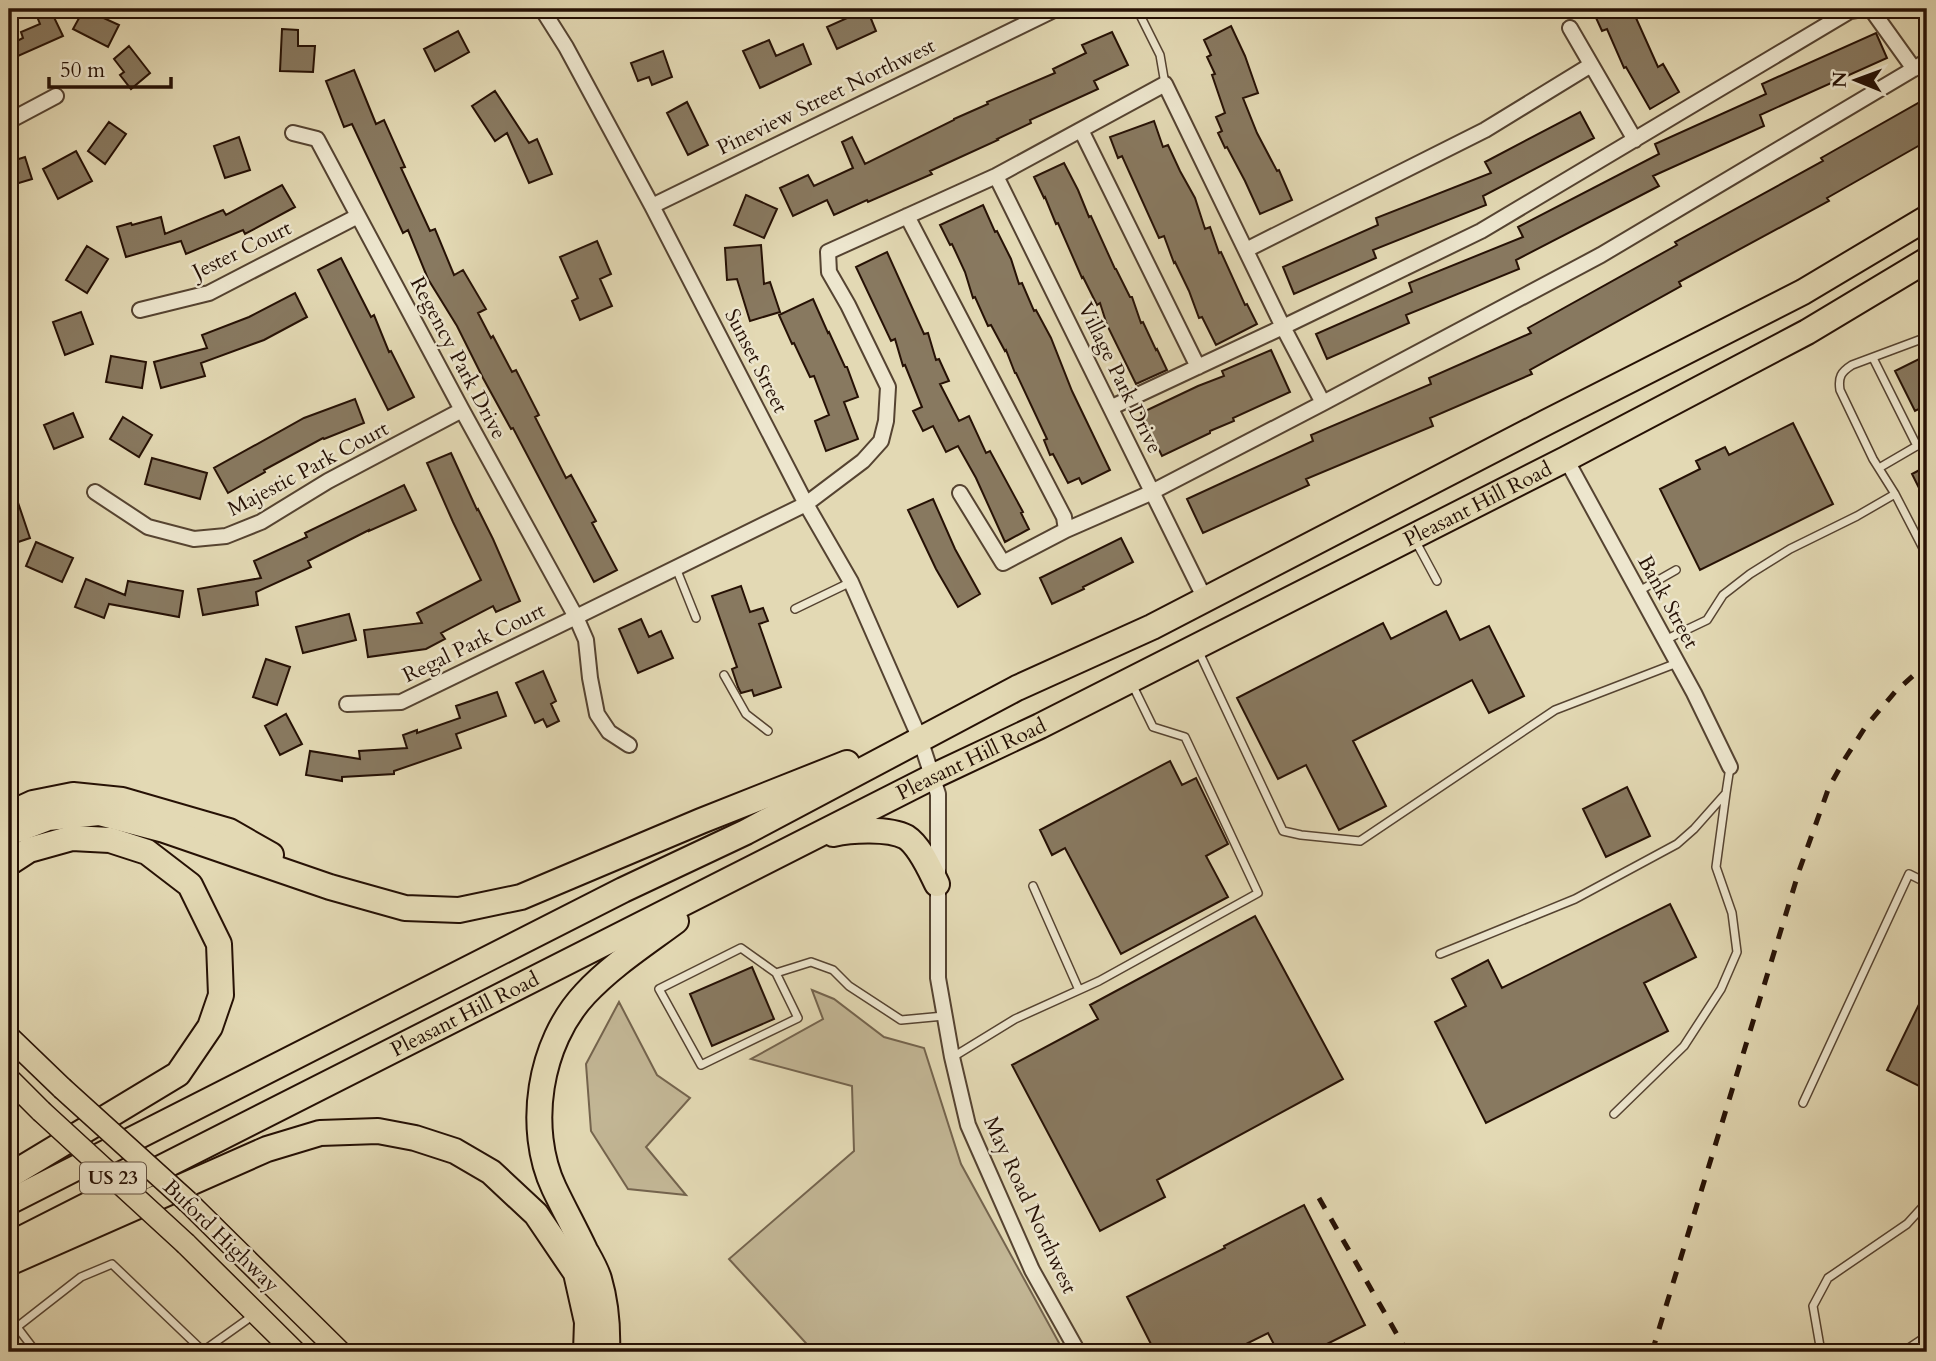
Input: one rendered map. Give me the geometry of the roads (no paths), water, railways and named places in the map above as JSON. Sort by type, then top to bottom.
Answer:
[{"type":"highway","name":"Pleasant Hill Road","points":[[9,1202],[611,897],[746,832],[1017,688],[1152,627],[1557,416],[1804,292],[1927,218]]},
{"type":"highway","name":"Pleasant Hill Road","points":[[9,1245],[932,777],[1040,726],[1566,460],[1807,332],[1927,260]]},
{"type":"highway","points":[[9,833],[48,818],[99,813],[164,830],[330,887],[405,908],[459,910],[521,897],[889,744],[920,739]]},
{"type":"highway","points":[[9,814],[33,803],[73,795],[122,800],[229,831],[330,887]]},
{"type":"highway","points":[[815,837],[849,831],[884,831],[906,838],[923,856],[937,884]]},
{"type":"highway","points":[[9,863],[29,850],[72,838],[110,840],[147,852],[190,885],[219,944],[221,995],[210,1027],[178,1074],[9,1175]]},
{"type":"highway","points":[[607,1352],[608,1327],[598,1277],[553,1185],[541,1146],[538,1112],[544,1074],[556,1035],[582,996],[606,974],[725,883]]},
{"type":"highway","points":[[9,1263],[268,1149],[320,1133],[378,1131],[415,1138],[455,1151],[491,1172],[536,1214],[576,1273],[587,1322],[586,1352]]},
{"type":"highway","points":[[536,1214],[568,1284],[576,1326],[576,1352]]},
{"type":"main road","name":"Buford Highway","points":[[9,1037],[208,1221],[340,1352]]},
{"type":"main road","name":"Buford Highway","points":[[9,1079],[186,1244],[295,1352]]},
{"type":"street","name":"Sunset Street","points":[[542,9],[566,47],[652,206],[807,504],[851,582],[920,739]]},
{"type":"street","name":"Pineview Street Northwest","points":[[652,206],[1056,9]]},
{"type":"street","points":[[1112,407],[1481,231],[1850,11],[1863,9]]},
{"type":"street","points":[[960,493],[1003,563],[1066,530],[1152,491],[1323,403],[1601,255],[1921,65],[1871,9]]},
{"type":"street","points":[[1924,9],[1927,13]]},
{"type":"street","points":[[1570,27],[1634,140]]},
{"type":"street","points":[[1246,250],[1485,130],[1591,65]]},
{"type":"street","points":[[576,617],[807,504],[863,461],[881,440],[886,421],[888,387],[830,272],[828,251],[996,176],[1165,84],[1283,327],[1323,403]]},
{"type":"street","points":[[9,121],[56,96]]},
{"type":"street","points":[[1081,130],[1198,367]]},
{"type":"street","name":"Regency Park Drive","points":[[293,133],[317,139],[576,617],[586,640],[597,714],[609,733],[629,745]]},
{"type":"street","name":"Village Park Drive","points":[[996,176],[1205,599]]},
{"type":"street","name":"Jester Court","points":[[140,310],[209,293],[358,216]]},
{"type":"street","points":[[907,216],[1065,517],[1066,530]]},
{"type":"street","name":"Majestic Park Court","points":[[95,492],[148,527],[194,539],[226,536],[261,522],[328,481],[462,410]]},
{"type":"street","name":"Bank Street","points":[[1566,460],[1665,640],[1730,767]]},
{"type":"street","name":"Regal Park Court","points":[[347,705],[401,702],[576,617]]},
{"type":"street","name":"May Road Northwest","points":[[920,739],[938,794],[938,978],[968,1125],[1032,1270],[1078,1352]]},
{"type":"lane","points":[[1137,9],[1160,55],[1165,84]]},
{"type":"lane","points":[[1927,337],[1852,365],[1842,372],[1838,380],[1840,390],[1879,468],[1927,556]]},
{"type":"lane","points":[[1873,358],[1917,446]]},
{"type":"lane","points":[[1879,468],[1927,440]]},
{"type":"lane","points":[[1665,640],[1707,620],[1723,595],[1750,574],[1790,549],[1895,494]]},
{"type":"lane","points":[[1413,537],[1437,582]]},
{"type":"lane","points":[[676,568],[696,618]]},
{"type":"lane","points":[[1638,592],[1676,570]]},
{"type":"lane","points":[[796,609],[851,582]]},
{"type":"lane","points":[[1196,646],[1283,831],[1360,841],[1555,710],[1677,663]]},
{"type":"lane","points":[[724,675],[746,714],[768,731]]},
{"type":"lane","points":[[952,1057],[1015,1019],[1099,981],[1258,893],[1185,737],[1153,727],[1130,680]]},
{"type":"lane","points":[[1614,1114],[1684,1046],[1721,989],[1737,952],[1732,913],[1716,867],[1730,767]]},
{"type":"lane","points":[[1440,954],[1575,899],[1677,845],[1726,793]]},
{"type":"lane","points":[[1803,1103],[1909,874],[1927,883]]},
{"type":"lane","points":[[1033,886],[1079,990]]},
{"type":"lane","points":[[741,948],[776,973],[798,1018],[701,1065],[659,989],[741,948]]},
{"type":"lane","points":[[776,973],[811,962],[833,970],[849,986],[901,1020],[945,1016]]},
{"type":"lane","points":[[1821,1352],[1813,1306],[1828,1278],[1907,1224],[1927,1202]]},
{"type":"lane","points":[[36,1352],[17,1327],[82,1277],[112,1264],[202,1352],[256,1313]]},
{"type":"lane","points":[[1903,1352],[1927,1336]]},
{"type":"railway","points":[[1652,1352],[1799,871],[1829,787],[1866,726],[1895,692],[1927,663]]},
{"type":"railway","points":[[1319,1198],[1407,1352]]}]
